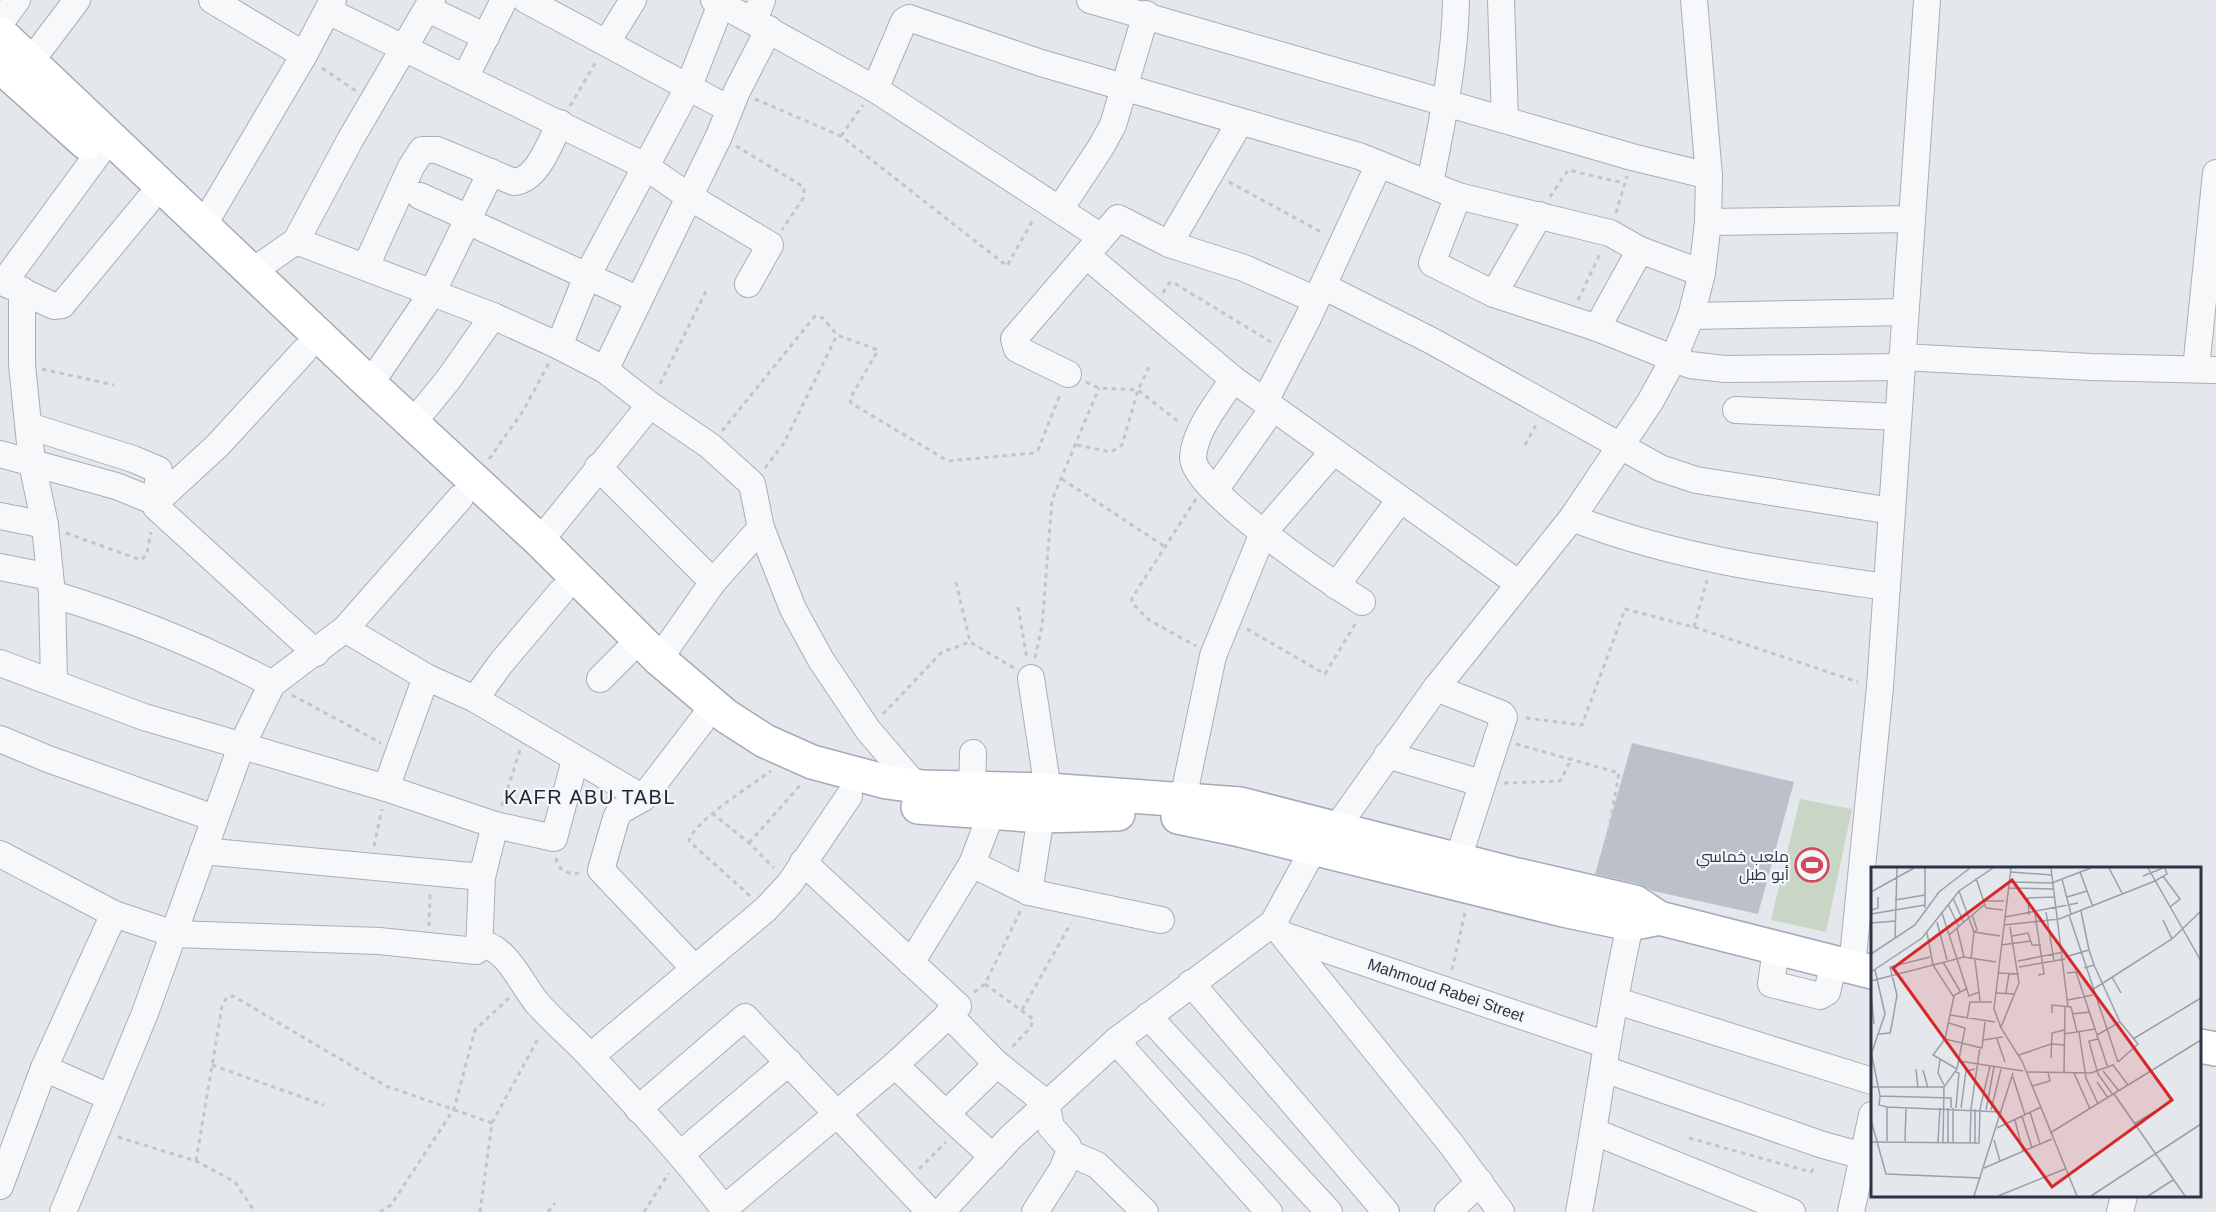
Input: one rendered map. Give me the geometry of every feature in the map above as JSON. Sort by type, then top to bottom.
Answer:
[{"type":"main road","points":[[0,33],[16,63],[98,154],[304,351],[467,490],[540,541],[659,659],[726,716],[765,741],[812,762],[887,782],[916,786],[981,802]]},
{"type":"main road","points":[[16,63],[253,271],[412,424],[467,490],[556,587],[626,653],[702,721],[735,745],[791,773],[849,796],[906,806],[981,802],[1044,803],[1183,799],[1240,804],[1337,827],[1465,873],[1853,967]]},
{"type":"main road","points":[[1044,803],[1166,815],[1236,829],[1313,850],[1598,893],[1641,915]]},
{"type":"main road","points":[[2201,1046],[2216,1049]]},
{"type":"street","points":[[0,23],[17,0]]},
{"type":"street","points":[[16,63],[77,0]]},
{"type":"street","points":[[212,0],[304,56]]},
{"type":"street","points":[[465,78],[504,0]]},
{"type":"street","points":[[526,0],[689,86],[733,100]]},
{"type":"street","points":[[608,42],[633,0]]},
{"type":"street","points":[[1430,183],[1446,103],[1454,46],[1456,0]]},
{"type":"street","points":[[1501,0],[1505,120]]},
{"type":"street","points":[[1337,827],[1436,688],[1572,518],[1620,447],[1673,360],[1691,316],[1702,273],[1708,222],[1709,176],[1694,0]]},
{"type":"street","points":[[1853,967],[1880,687],[1927,0]]},
{"type":"street","points":[[559,346],[587,276],[689,86],[717,2],[762,17],[1053,204],[1094,246],[1151,313],[1233,379],[1332,452],[1519,584]]},
{"type":"street","points":[[1101,2],[1505,120],[1709,176]]},
{"type":"street","points":[[203,226],[304,56],[330,5],[405,48],[645,166],[688,196],[770,245],[748,284]]},
{"type":"street","points":[[253,271],[296,241],[372,102],[430,5],[486,37]]},
{"type":"street","points":[[1053,204],[1101,147],[1113,125],[1146,14]]},
{"type":"street","points":[[605,370],[637,299],[719,136],[762,17]]},
{"type":"street","points":[[874,89],[907,18],[1041,63],[1379,164],[1458,196],[1610,233],[1640,250],[1702,273]]},
{"type":"street","points":[[1169,244],[1240,122]]},
{"type":"street","points":[[366,266],[411,167],[422,150],[436,150],[514,182],[528,178],[560,123]]},
{"type":"street","points":[[54,681],[51,585],[45,525],[32,463],[22,365],[9,284],[98,154]]},
{"type":"street","points":[[1211,487],[1269,404],[1289,353],[1343,244],[1379,164]]},
{"type":"street","points":[[370,384],[432,293],[491,172]]},
{"type":"street","points":[[1458,196],[1432,263],[1494,294],[1597,328],[1673,360],[1725,369],[1902,362],[2206,369],[2216,172]]},
{"type":"street","points":[[420,196],[637,299]]},
{"type":"street","points":[[9,284],[54,306],[62,305],[148,201]]},
{"type":"street","points":[[1494,294],[1539,214]]},
{"type":"street","points":[[1068,374],[1017,349],[1013,340],[1118,218],[1169,244],[1319,293],[1432,341],[1660,468],[1696,480],[1892,511]]},
{"type":"street","points":[[1708,222],[1912,219]]},
{"type":"street","points":[[296,241],[493,316],[559,346],[605,370],[650,405],[710,446],[752,484],[761,528],[793,609],[821,660],[868,730],[916,786]]},
{"type":"street","points":[[1597,328],[1640,250]]},
{"type":"street","points":[[1691,316],[1905,312]]},
{"type":"street","points":[[412,424],[448,380],[493,316]]},
{"type":"street","points":[[156,504],[218,445],[304,351]]},
{"type":"street","points":[[1233,379],[1198,437],[1194,465],[1211,487],[1263,533],[1362,602]]},
{"type":"street","points":[[540,541],[650,405]]},
{"type":"street","points":[[1736,410],[1898,417]]},
{"type":"street","points":[[29,426],[156,468],[161,473],[156,504]]},
{"type":"street","points":[[1183,799],[1213,656],[1263,533],[1332,452]]},
{"type":"street","points":[[0,454],[116,486],[156,504],[316,653]]},
{"type":"street","points":[[598,467],[713,582]]},
{"type":"street","points":[[63,1212],[145,1012],[241,747],[272,684],[345,629],[467,490]]},
{"type":"street","points":[[1336,586],[1400,501]]},
{"type":"street","points":[[0,516],[45,525]]},
{"type":"street","points":[[1572,518],[1647,545],[1712,561],[1887,587]]},
{"type":"street","points":[[659,659],[713,582],[761,528]]},
{"type":"street","points":[[0,567],[51,585],[231,662],[272,684]]},
{"type":"street","points":[[510,625],[556,587]]},
{"type":"street","points":[[475,699],[556,587]]},
{"type":"street","points":[[345,629],[426,677],[475,699],[643,798]]},
{"type":"street","points":[[600,679],[626,653]]},
{"type":"street","points":[[0,663],[54,681],[144,717],[386,788],[495,825],[554,838],[575,760]]},
{"type":"street","points":[[386,788],[426,677]]},
{"type":"street","points":[[1029,892],[1044,803],[1031,678]]},
{"type":"street","points":[[1436,688],[1503,715],[1482,783],[1465,873]]},
{"type":"street","points":[[694,968],[601,870],[616,818],[621,811],[643,798],[702,721]]},
{"type":"street","points":[[0,739],[48,759],[214,818]]},
{"type":"street","points":[[911,963],[972,864],[981,802],[973,753]]},
{"type":"street","points":[[1387,755],[1482,783]]},
{"type":"street","points":[[591,1056],[766,909],[789,883],[849,796]]},
{"type":"street","points":[[0,855],[114,914],[174,934],[368,940],[477,951],[482,877],[495,825]]},
{"type":"street","points":[[941,1212],[1046,1103],[1116,1041],[1191,983],[1279,929],[1313,850]]},
{"type":"street","points":[[203,851],[482,877]]},
{"type":"street","points":[[479,943],[489,944],[498,950],[550,1017],[591,1056],[638,1109],[682,1153],[726,1210],[895,1065],[958,1005],[803,862]]},
{"type":"street","points":[[972,864],[1029,892],[1161,920]]},
{"type":"street","points":[[0,1186],[44,1068],[114,914]]},
{"type":"street","points":[[1580,1212],[1595,1132],[1605,1057],[1617,1001],[1641,915]]},
{"type":"street","points":[[1279,929],[1480,1182],[1501,1212]]},
{"type":"street","name":"Mahmoud Rabei Street","points":[[1279,929],[1448,989],[1605,1057],[1863,1156]]},
{"type":"street","points":[[1191,983],[1386,1212]]},
{"type":"street","points":[[1617,1001],[1871,1081]]},
{"type":"street","points":[[948,1014],[997,1064],[1046,1103],[1051,1127],[1068,1146],[1069,1153],[1062,1170],[1035,1212]]},
{"type":"street","points":[[1148,1016],[1329,1212]]},
{"type":"street","points":[[638,1109],[745,1017],[930,1212]]},
{"type":"street","points":[[1116,1041],[1269,1212]]},
{"type":"street","points":[[682,1153],[789,1062]]},
{"type":"street","points":[[953,1121],[997,1064]]},
{"type":"street","points":[[895,1065],[993,1157]]},
{"type":"street","points":[[44,1068],[109,1097]]},
{"type":"street","points":[[1851,1212],[1871,1120]]},
{"type":"street","points":[[1595,1132],[1792,1212]]},
{"type":"street","points":[[1069,1153],[1098,1165],[1145,1212]]},
{"type":"street","points":[[1449,1212],[1480,1182]]},
{"type":"street","points":[[2120,1212],[2124,1197]]},
{"type":"path","points":[[560,123],[608,42]]},
{"type":"path","points":[[304,56],[372,102]]},
{"type":"path","points":[[841,136],[874,89]]},
{"type":"path","points":[[733,100],[841,136],[1007,266],[1053,204]]},
{"type":"path","points":[[719,136],[804,187],[804,197],[770,245]]},
{"type":"path","points":[[1539,214],[1568,170],[1624,183],[1610,233],[1569,318]]},
{"type":"path","points":[[1211,173],[1343,244]]},
{"type":"path","points":[[1151,313],[1171,282],[1289,353]]},
{"type":"path","points":[[650,405],[708,287]]},
{"type":"path","points":[[710,446],[815,316],[823,318],[837,335],[878,350],[850,401],[948,461],[1034,453],[1038,450],[1068,374]]},
{"type":"path","points":[[752,484],[784,444],[837,335]]},
{"type":"path","points":[[467,490],[523,411],[559,346]]},
{"type":"path","points":[[1077,445],[1111,452],[1122,445],[1138,390],[1151,363]]},
{"type":"path","points":[[22,365],[114,385]]},
{"type":"path","points":[[1031,678],[1042,626],[1052,500],[1099,388],[1138,390],[1198,437]]},
{"type":"path","points":[[1062,479],[1164,546]]},
{"type":"path","points":[[1211,487],[1164,546],[1132,598],[1134,607],[1149,620],[1213,656]]},
{"type":"path","points":[[45,525],[141,560],[147,554],[156,504]]},
{"type":"path","points":[[1694,627],[1712,561]]},
{"type":"path","points":[[956,582],[970,642],[1031,678]]},
{"type":"path","points":[[1227,617],[1325,674],[1364,607],[1362,602]]},
{"type":"path","points":[[1018,607],[1031,678]]},
{"type":"path","points":[[1503,715],[1582,725],[1625,609],[1694,627],[1857,682],[1880,687]]},
{"type":"path","points":[[868,730],[942,652],[970,642]]},
{"type":"path","points":[[272,684],[399,753]]},
{"type":"path","points":[[495,825],[519,759],[523,727]]},
{"type":"path","points":[[1497,740],[1572,758],[1619,773],[1598,893]]},
{"type":"path","points":[[1482,783],[1560,781],[1572,758]]},
{"type":"path","points":[[766,909],[691,844],[690,835],[712,813],[791,773]]},
{"type":"path","points":[[749,843],[791,773]]},
{"type":"path","points":[[371,866],[386,788]]},
{"type":"path","points":[[712,813],[749,843],[789,883]]},
{"type":"path","points":[[554,838],[557,865],[562,870],[572,874],[601,870]]},
{"type":"path","points":[[1448,989],[1465,873]]},
{"type":"path","points":[[428,946],[431,874]]},
{"type":"path","points":[[997,1064],[1031,1027],[1033,1019],[985,984],[1029,892]]},
{"type":"path","points":[[1022,1010],[1062,943],[1080,903]]},
{"type":"path","points":[[380,1212],[391,1205],[454,1109],[475,1029],[523,985]]},
{"type":"path","points":[[196,1161],[222,1006],[227,997],[233,996],[386,1086],[492,1123]]},
{"type":"path","points":[[480,1212],[492,1123],[550,1017]]},
{"type":"path","points":[[212,1065],[324,1105]]},
{"type":"path","points":[[904,1184],[953,1121]]},
{"type":"path","points":[[96,1131],[196,1161],[235,1182],[255,1212]]},
{"type":"path","points":[[1689,1138],[1813,1172]]},
{"type":"path","points":[[644,1212],[682,1153]]},
{"type":"path","points":[[548,1212],[555,1203]]},
{"type":"green space","name":"ملعب خماسي أبو طبل","points":[[1800,799],[1852,809],[1826,932],[1771,920]]},
{"type":"building","points":[[1632,743],[1794,782],[1758,914],[1653,891],[1639,884],[1595,874]]},
{"type":"place","name":"ملعب خماسي أبو طبل","points":[[1812,865]]},
{"type":"district","name":"KAFR ABU TABL","points":[[590,797]]}]
